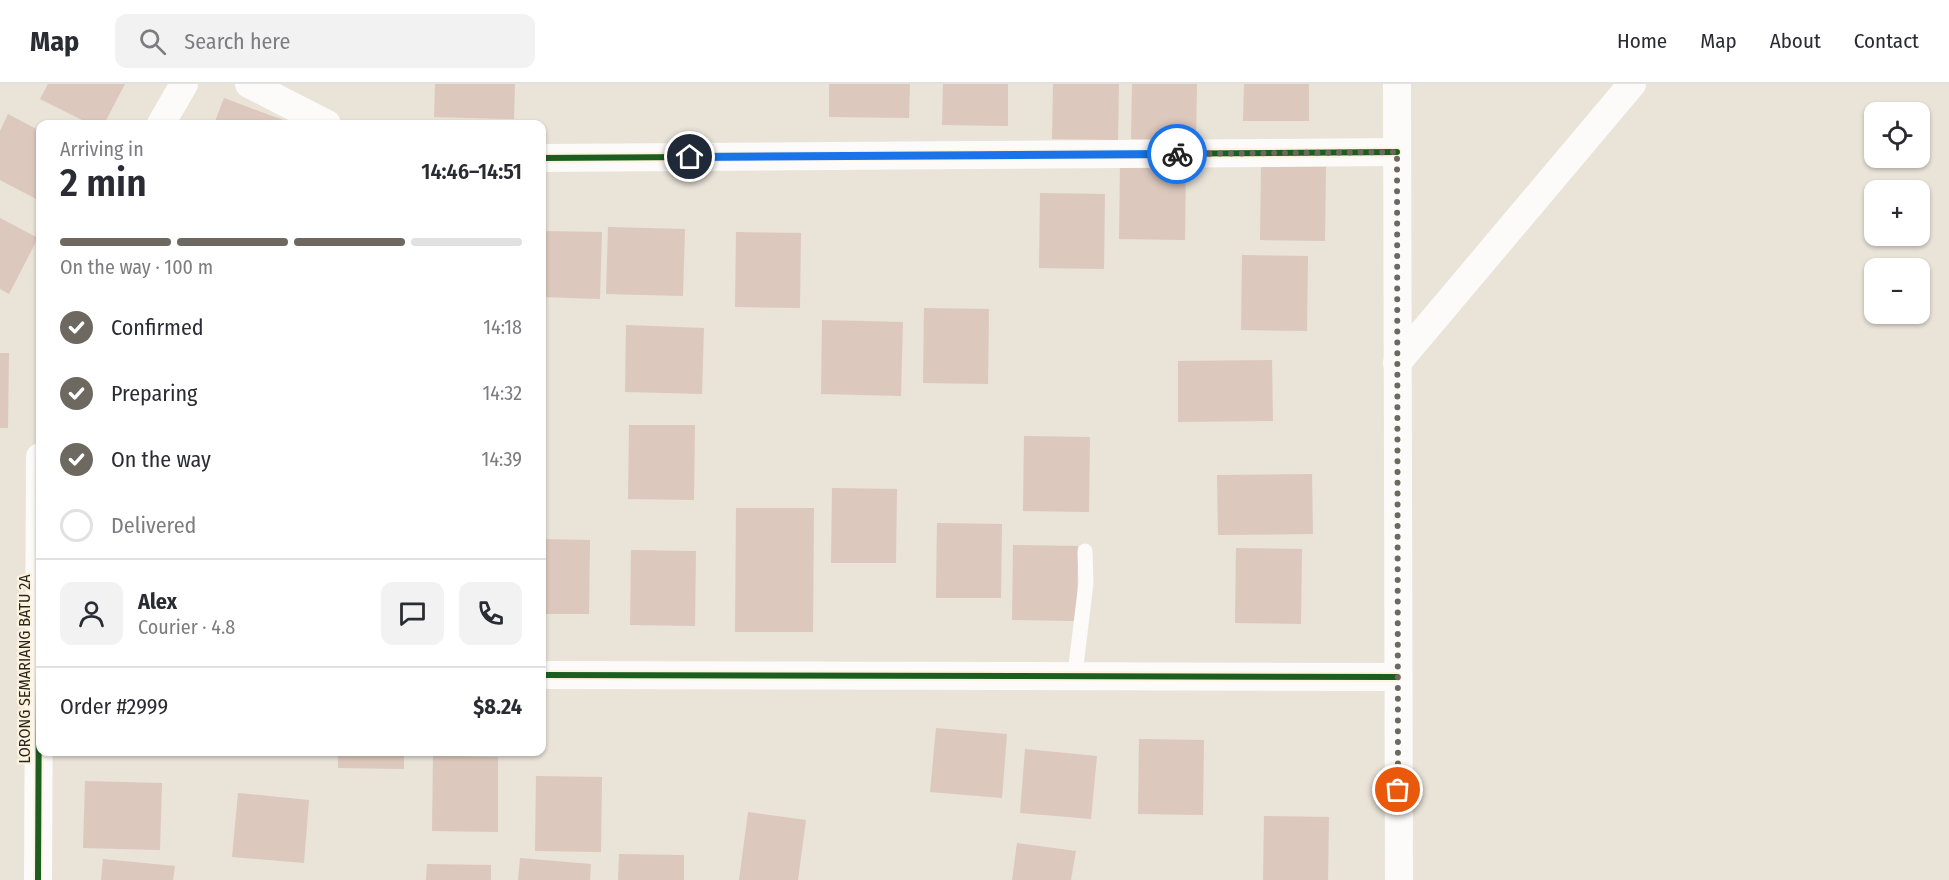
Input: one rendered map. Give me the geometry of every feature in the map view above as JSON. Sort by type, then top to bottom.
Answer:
[{"type":"street","points":[[163,120],[184,84]]},
{"type":"street","points":[[249,84],[319,120]]},
{"type":"street","points":[[1397,84],[1399,880]]},
{"type":"street","points":[[1397,363],[1632,84]]},
{"type":"street","points":[[546,158],[1397,152]]},
{"type":"street","points":[[546,675],[1397,677]]},
{"type":"street","name":"LORONG SEMARIANG BATU 2A","points":[[38,880],[39,756]]},
{"type":"lane","points":[[1075,675],[1086,583],[1085,551]]},
{"type":"building","points":[[48,84],[125,84],[106,120],[82,120],[40,99]]},
{"type":"building","points":[[435,84],[515,84],[514,119],[434,117]]},
{"type":"building","points":[[829,84],[910,84],[909,118],[829,117]]},
{"type":"building","points":[[943,84],[1008,84],[1008,126],[942,125]]},
{"type":"building","points":[[1053,84],[1119,84],[1118,140],[1052,139]]},
{"type":"building","points":[[1132,84],[1197,84],[1196,140],[1131,139]]},
{"type":"building","points":[[1244,84],[1309,84],[1309,121],[1243,121]]},
{"type":"building","points":[[224,98],[283,120],[216,120]]},
{"type":"building","points":[[8,114],[36,129],[36,199],[0,180],[0,131]]},
{"type":"building","points":[[1120,164],[1186,165],[1185,240],[1119,239]]},
{"type":"building","points":[[1261,165],[1326,166],[1325,241],[1260,240]]},
{"type":"building","points":[[1040,193],[1105,194],[1104,269],[1039,268]]},
{"type":"building","points":[[0,218],[36,237],[36,242],[9,294],[0,289]]},
{"type":"building","points":[[608,227],[685,229],[683,296],[606,294]]},
{"type":"building","points":[[546,231],[602,232],[600,299],[546,297]]},
{"type":"building","points":[[736,232],[801,233],[800,308],[735,307]]},
{"type":"building","points":[[1242,255],[1308,256],[1307,331],[1241,330]]},
{"type":"building","points":[[924,308],[989,309],[988,384],[923,383]]},
{"type":"building","points":[[822,320],[903,322],[901,396],[821,394]]},
{"type":"building","points":[[626,325],[704,328],[702,394],[625,392]]},
{"type":"building","points":[[0,353],[9,353],[8,428],[0,428]]},
{"type":"building","points":[[1272,360],[1273,421],[1178,422],[1178,361]]},
{"type":"building","points":[[629,425],[695,425],[694,500],[628,499]]},
{"type":"building","points":[[1024,436],[1090,437],[1089,512],[1023,511]]},
{"type":"building","points":[[1312,474],[1313,534],[1218,535],[1217,475]]},
{"type":"building","points":[[832,488],[897,489],[896,563],[831,563]]},
{"type":"building","points":[[736,508],[814,508],[813,632],[735,632]]},
{"type":"building","points":[[937,523],[1002,524],[1001,598],[936,598]]},
{"type":"building","points":[[546,539],[590,540],[589,614],[546,614]]},
{"type":"building","points":[[1013,545],[1078,546],[1077,621],[1012,620]]},
{"type":"building","points":[[1236,548],[1302,549],[1301,624],[1235,623]]},
{"type":"building","points":[[631,550],[696,551],[695,626],[630,625]]},
{"type":"building","points":[[936,728],[1007,734],[1002,798],[930,792]]},
{"type":"building","points":[[1139,739],[1204,740],[1203,815],[1138,814]]},
{"type":"building","points":[[1025,749],[1097,756],[1091,819],[1020,813]]},
{"type":"building","points":[[338,756],[404,756],[404,769],[338,768]]},
{"type":"building","points":[[433,756],[498,757],[498,832],[432,831]]},
{"type":"building","points":[[536,776],[602,777],[601,852],[535,851]]},
{"type":"building","points":[[85,781],[162,783],[160,850],[83,848]]},
{"type":"building","points":[[238,793],[309,800],[304,863],[232,857]]},
{"type":"building","points":[[748,812],[806,820],[798,880],[739,880]]},
{"type":"building","points":[[1264,816],[1329,817],[1328,880],[1263,880]]},
{"type":"building","points":[[1017,843],[1076,851],[1071,880],[1012,880]]},
{"type":"building","points":[[619,854],[684,855],[684,880],[618,880]]},
{"type":"building","points":[[520,858],[591,864],[590,880],[518,880]]},
{"type":"building","points":[[103,859],[175,866],[173,880],[101,880]]},
{"type":"building","points":[[427,864],[491,865],[491,880],[426,880]]},
{"type":"cycle path","points":[[546,158],[1397,152]]},
{"type":"cycle path","points":[[546,675],[1397,677]]},
{"type":"cycle path","points":[[38,880],[39,756]]},
{"type":"way so far","points":[[1177,154],[1397,152],[1398,790]]},
{"type":"route","points":[[690,157],[1177,154]]}]
